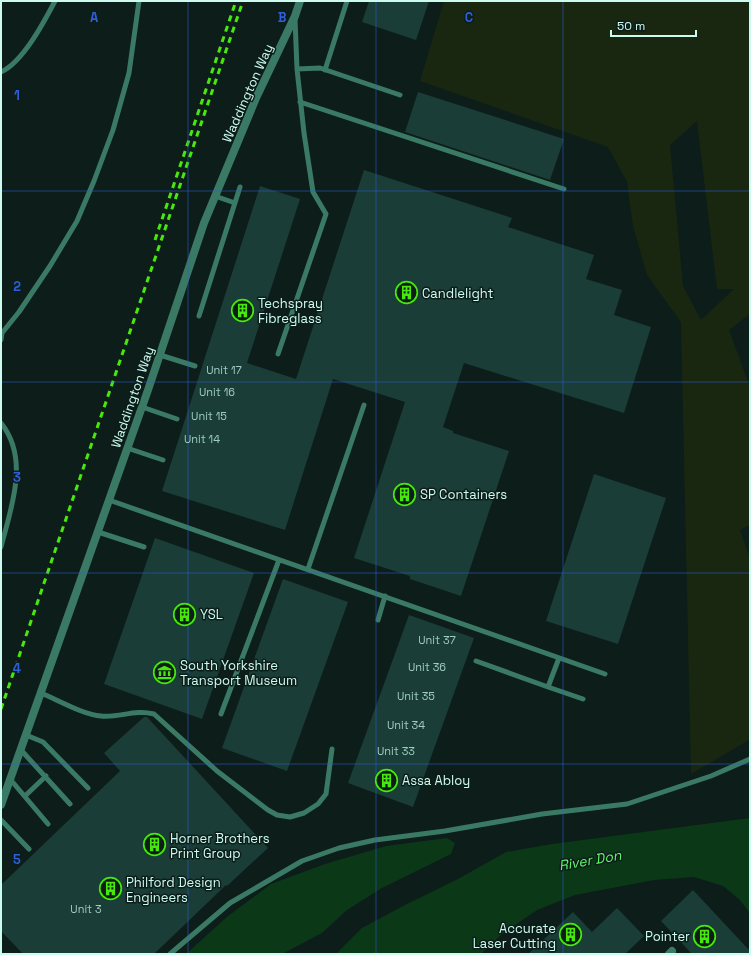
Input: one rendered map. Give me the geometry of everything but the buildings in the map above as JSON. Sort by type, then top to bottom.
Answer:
[{"type":"street","name":"Waddington Way","points":[[1,806],[142,407],[204,224],[256,98],[295,16],[300,1]]},
{"type":"lane","points":[[1,72],[12,66],[36,36],[55,1]]},
{"type":"lane","points":[[1,340],[2,334],[19,312],[50,266],[77,220],[94,181],[113,130],[129,73],[139,1]]},
{"type":"lane","points":[[325,70],[347,1]]},
{"type":"lane","points":[[278,354],[326,214],[313,192],[300,102],[295,16]]},
{"type":"lane","points":[[297,69],[320,68],[400,95]]},
{"type":"lane","points":[[300,102],[564,189]]},
{"type":"lane","points":[[199,316],[240,187]]},
{"type":"lane","points":[[215,196],[235,203]]},
{"type":"lane","points":[[160,355],[195,366]]},
{"type":"lane","points":[[308,569],[364,405]]},
{"type":"lane","points":[[142,407],[177,419]]},
{"type":"lane","points":[[1,423],[13,446],[17,467],[14,495],[1,547]]},
{"type":"lane","points":[[127,448],[163,460]]},
{"type":"lane","points":[[109,500],[604,674]]},
{"type":"lane","points":[[98,532],[144,547]]},
{"type":"lane","points":[[221,714],[279,560]]},
{"type":"lane","points":[[378,620],[385,596]]},
{"type":"lane","points":[[548,687],[559,658]]},
{"type":"lane","points":[[476,660],[583,699]]},
{"type":"lane","points":[[41,693],[93,716],[103,717],[144,711],[154,714],[217,771],[268,810],[277,815],[290,817],[304,813],[318,804],[326,794],[332,749]]},
{"type":"lane","points":[[26,735],[43,742],[88,788]]},
{"type":"lane","points":[[21,750],[70,804]]},
{"type":"lane","points":[[170,954],[230,903],[302,861],[339,848],[375,840],[446,831],[542,814],[626,804],[711,776],[750,759]]},
{"type":"lane","points":[[25,796],[46,776]]},
{"type":"lane","points":[[10,779],[48,824]]},
{"type":"lane","points":[[1,820],[29,849]]},
{"type":"shaded area","points":[[444,1],[750,1],[750,314],[729,330],[750,387],[750,525],[740,530],[750,558],[750,738],[691,774],[681,322],[647,275],[633,226],[627,182],[608,147],[420,81]],"holes":[[[697,121],[717,289],[734,289],[701,320],[683,286],[670,145]]]},
{"type":"water","name":"River Don","points":[[750,818],[750,913],[739,899],[723,886],[694,877],[654,880],[575,895],[537,910],[502,934],[481,954],[337,953],[362,928],[458,879],[506,852],[552,844]]},
{"type":"water","points":[[447,838],[455,843],[451,854],[382,888],[347,910],[322,933],[282,954],[186,954],[228,916],[271,884],[325,864],[386,846]]},
{"type":"railway","points":[[155,240],[236,1]]},
{"type":"railway","points":[[1,709],[243,1]]},
{"type":"place","name":"Candlelight","points":[[406,293]]},
{"type":"place","name":"Techspray Fibreglass","points":[[242,310]]},
{"type":"place","name":"SP Containers","points":[[404,494]]},
{"type":"place","name":"YSL","points":[[184,614]]},
{"type":"place","name":"South Yorkshire Transport Museum","points":[[164,672]]},
{"type":"place","name":"Assa Abloy","points":[[386,780]]},
{"type":"place","name":"Horner Brothers Print Group","points":[[155,845]]},
{"type":"place","name":"Philford Design Engineers","points":[[110,889]]},
{"type":"place","name":"Accurate Laser Cutting","points":[[571,935]]},
{"type":"place","name":"Pointer","points":[[705,936]]}]
